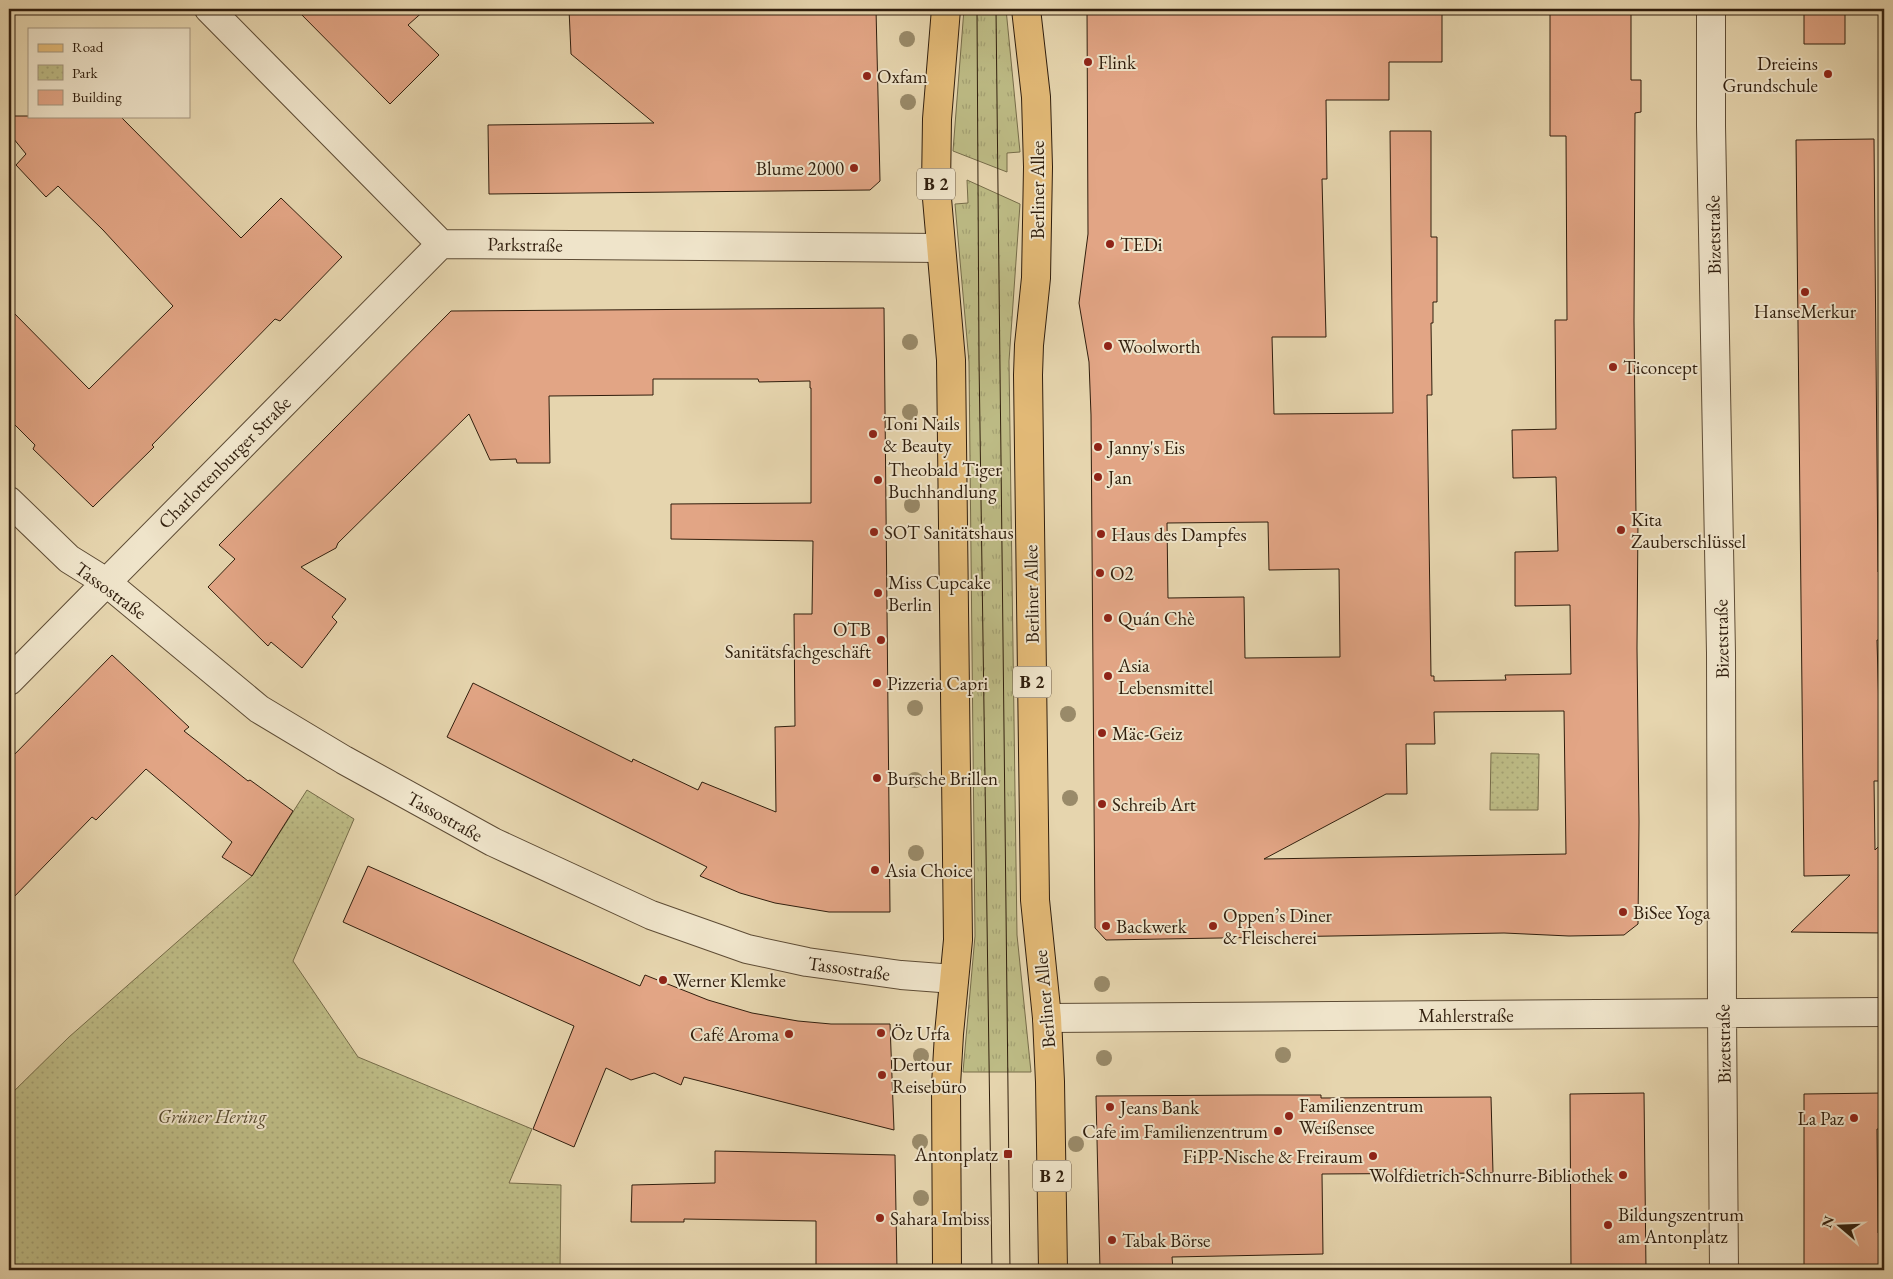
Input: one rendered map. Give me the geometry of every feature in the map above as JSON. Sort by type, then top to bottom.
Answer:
[{"type":"main road","name":"B 2","points":[[946,9],[937,119],[936,187],[951,360],[958,940],[946,1085],[948,1270]]},
{"type":"main road","name":"Berliner Allee","points":[[1026,9],[1036,98],[1038,167],[1036,278],[1028,375],[1035,900],[1047,1018],[1053,1270]]},
{"type":"street","points":[[209,9],[441,244]]},
{"type":"street","name":"Bizetstraße","points":[[1711,9],[1711,126],[1721,653],[1724,1270]]},
{"type":"street","name":"Parkstraße","points":[[441,244],[940,248]]},
{"type":"street","name":"Charlottenburger Straße","points":[[9,681],[441,244]]},
{"type":"street","name":"Tassostraße","points":[[9,501],[69,559],[106,582],[259,709],[344,760],[493,842],[651,915],[747,950],[806,962],[901,975],[954,979]]},
{"type":"street","name":"Mahlerstraße","points":[[1047,1018],[1884,1012]]},
{"type":"green space","points":[[964,9],[1006,9],[1020,152],[1007,153],[1007,172],[953,151]]},
{"type":"green space","points":[[967,180],[1020,204],[1009,361],[1017,935],[1031,1072],[963,1072],[975,936],[969,362],[955,204],[968,203]]},
{"type":"green space","points":[[1491,753],[1539,754],[1538,810],[1490,810]]},
{"type":"green space","name":"Grüner Hering","points":[[307,790],[354,819],[293,961],[358,1057],[532,1129],[509,1183],[561,1185],[560,1270],[9,1270],[9,1096],[69,1037],[252,876]]},
{"type":"building","points":[[296,9],[426,9],[408,25],[439,55],[390,104]]},
{"type":"building","points":[[569,9],[876,9],[880,181],[870,190],[489,194],[488,125],[654,123],[571,54]]},
{"type":"building","points":[[1087,9],[1442,9],[1442,62],[1389,62],[1389,100],[1326,100],[1327,179],[1322,179],[1326,337],[1272,337],[1274,414],[1393,413],[1390,131],[1431,131],[1431,237],[1437,237],[1437,302],[1433,302],[1433,323],[1431,323],[1432,395],[1427,395],[1431,676],[1434,676],[1434,681],[1506,680],[1505,675],[1571,674],[1570,605],[1515,606],[1515,552],[1558,551],[1556,477],[1513,478],[1512,430],[1556,429],[1555,320],[1567,320],[1566,136],[1550,136],[1550,9],[1631,9],[1631,80],[1641,80],[1641,112],[1635,113],[1634,321],[1636,516],[1638,516],[1639,822],[1638,924],[1624,935],[1569,936],[1504,933],[1106,940],[1095,928],[1091,415],[1089,362],[1079,303],[1088,234]],"holes":[[[1268,522],[1269,570],[1339,569],[1340,657],[1245,658],[1244,597],[1168,598],[1167,523]],[[1564,711],[1566,854],[1264,859],[1386,794],[1407,794],[1406,744],[1435,744],[1434,712]]]},
{"type":"building","points":[[1804,9],[1845,9],[1845,44],[1804,44]]},
{"type":"building","points":[[9,116],[28,116],[28,118],[122,118],[241,238],[281,198],[342,257],[280,321],[275,319],[152,445],[154,447],[93,507],[33,449],[35,445],[9,419],[9,308],[89,389],[173,306],[103,230],[58,186],[46,197],[16,165],[26,154],[9,133]]},
{"type":"building","points":[[1874,139],[1878,572],[1884,572],[1884,640],[1877,640],[1881,781],[1874,781],[1875,850],[1884,841],[1884,933],[1791,932],[1850,875],[1804,876],[1796,140]]},
{"type":"building","points":[[884,308],[890,912],[829,912],[775,903],[740,893],[700,876],[707,867],[447,737],[473,683],[632,762],[633,759],[698,790],[702,782],[776,812],[775,727],[795,726],[794,614],[812,614],[813,541],[671,539],[671,504],[811,503],[810,381],[759,382],[758,379],[653,379],[653,395],[549,396],[550,463],[517,463],[516,459],[490,460],[469,414],[338,543],[336,548],[301,567],[346,599],[332,617],[337,622],[302,668],[271,642],[268,646],[208,587],[235,559],[219,545],[451,311]]},
{"type":"building","points":[[112,655],[189,727],[184,731],[248,781],[250,780],[293,811],[252,876],[222,857],[232,842],[146,769],[96,820],[92,817],[9,902],[9,760]]},
{"type":"building","points":[[368,866],[640,986],[645,975],[708,1000],[752,1013],[798,1021],[831,1024],[890,1024],[894,1130],[684,1077],[681,1085],[654,1073],[631,1080],[606,1068],[574,1147],[533,1129],[574,1026],[343,922]]},
{"type":"building","name":"Bildungszentrum am Antonplatz","points":[[1644,1093],[1646,1270],[1571,1270],[1570,1094]]},
{"type":"building","points":[[1884,1093],[1884,1129],[1877,1129],[1878,1233],[1884,1234],[1884,1270],[1804,1270],[1804,1094]]},
{"type":"building","points":[[1321,1095],[1321,1098],[1491,1097],[1493,1173],[1322,1174],[1323,1254],[1172,1257],[1173,1270],[1100,1270],[1096,1096]]},
{"type":"building","points":[[715,1151],[895,1155],[897,1270],[816,1270],[816,1221],[684,1219],[684,1222],[631,1222],[632,1185],[715,1183]]},
{"type":"tram line","points":[[977,9],[979,359],[992,1270]]},
{"type":"tram line","points":[[996,9],[1010,1270]]},
{"type":"place","name":"Flink","points":[[1088,62]]},
{"type":"place","name":"Dreieins Grundschule","points":[[1828,74]]},
{"type":"place","name":"Oxfam","points":[[867,76]]},
{"type":"place","name":"Blume 2000","points":[[854,168]]},
{"type":"place","name":"TEDi","points":[[1110,244]]},
{"type":"place","name":"HanseMerkur","points":[[1805,292]]},
{"type":"place","name":"Woolworth","points":[[1108,346]]},
{"type":"place","name":"Ticoncept","points":[[1613,367]]},
{"type":"place","name":"Toni Nails & Beauty","points":[[873,434]]},
{"type":"place","name":"Janny's Eis","points":[[1098,447]]},
{"type":"place","name":"Jan","points":[[1098,477]]},
{"type":"place","name":"Theobald Tiger Buchhandlung","points":[[878,480]]},
{"type":"place","name":"Kita Zauberschlüssel","points":[[1621,530]]},
{"type":"place","name":"SOT Sanitätshaus","points":[[874,532]]},
{"type":"place","name":"Haus des Dampfes","points":[[1101,534]]},
{"type":"place","name":"O2","points":[[1100,573]]},
{"type":"place","name":"Miss Cupcake Berlin","points":[[878,593]]},
{"type":"place","name":"Quán Chè","points":[[1108,618]]},
{"type":"place","name":"OTB Sanitätsfachgeschäft","points":[[881,640]]},
{"type":"place","name":"Asia Lebensmittel","points":[[1108,676]]},
{"type":"place","name":"Pizzeria Capri","points":[[877,683]]},
{"type":"place","name":"Mäc-Geiz","points":[[1102,733]]},
{"type":"place","name":"Bursche Brillen","points":[[877,778]]},
{"type":"place","name":"Schreib Art","points":[[1102,804]]},
{"type":"place","name":"Asia Choice","points":[[875,870]]},
{"type":"place","name":"BiSee Yoga","points":[[1623,912]]},
{"type":"place","name":"Backwerk","points":[[1106,926]]},
{"type":"place","name":"Oppen’s Diner & Fleischerei","points":[[1213,926]]},
{"type":"place","name":"Werner Klemke","points":[[663,980]]},
{"type":"place","name":"Öz Urfa","points":[[881,1033]]},
{"type":"place","name":"Café Aroma","points":[[789,1034]]},
{"type":"place","name":"Dertour Reisebüro","points":[[882,1075]]},
{"type":"place","name":"Jeans Bank","points":[[1110,1107]]},
{"type":"place","name":"Familienzentrum Weißensee","points":[[1289,1116]]},
{"type":"place","name":"La Paz","points":[[1854,1118]]},
{"type":"place","name":"Cafe im Familienzentrum","points":[[1278,1131]]},
{"type":"place","name":"Antonplatz","points":[[1008,1154]]},
{"type":"place","name":"FiPP-Nische & Freiraum","points":[[1373,1156]]},
{"type":"place","name":"Wolfdietrich-Schnurre-Bibliothek","points":[[1623,1175]]},
{"type":"place","name":"Sahara Imbiss","points":[[880,1218]]},
{"type":"place","name":"Bildungszentrum am Antonplatz","points":[[1608,1225]]},
{"type":"place","name":"Tabak Börse","points":[[1112,1240]]}]
